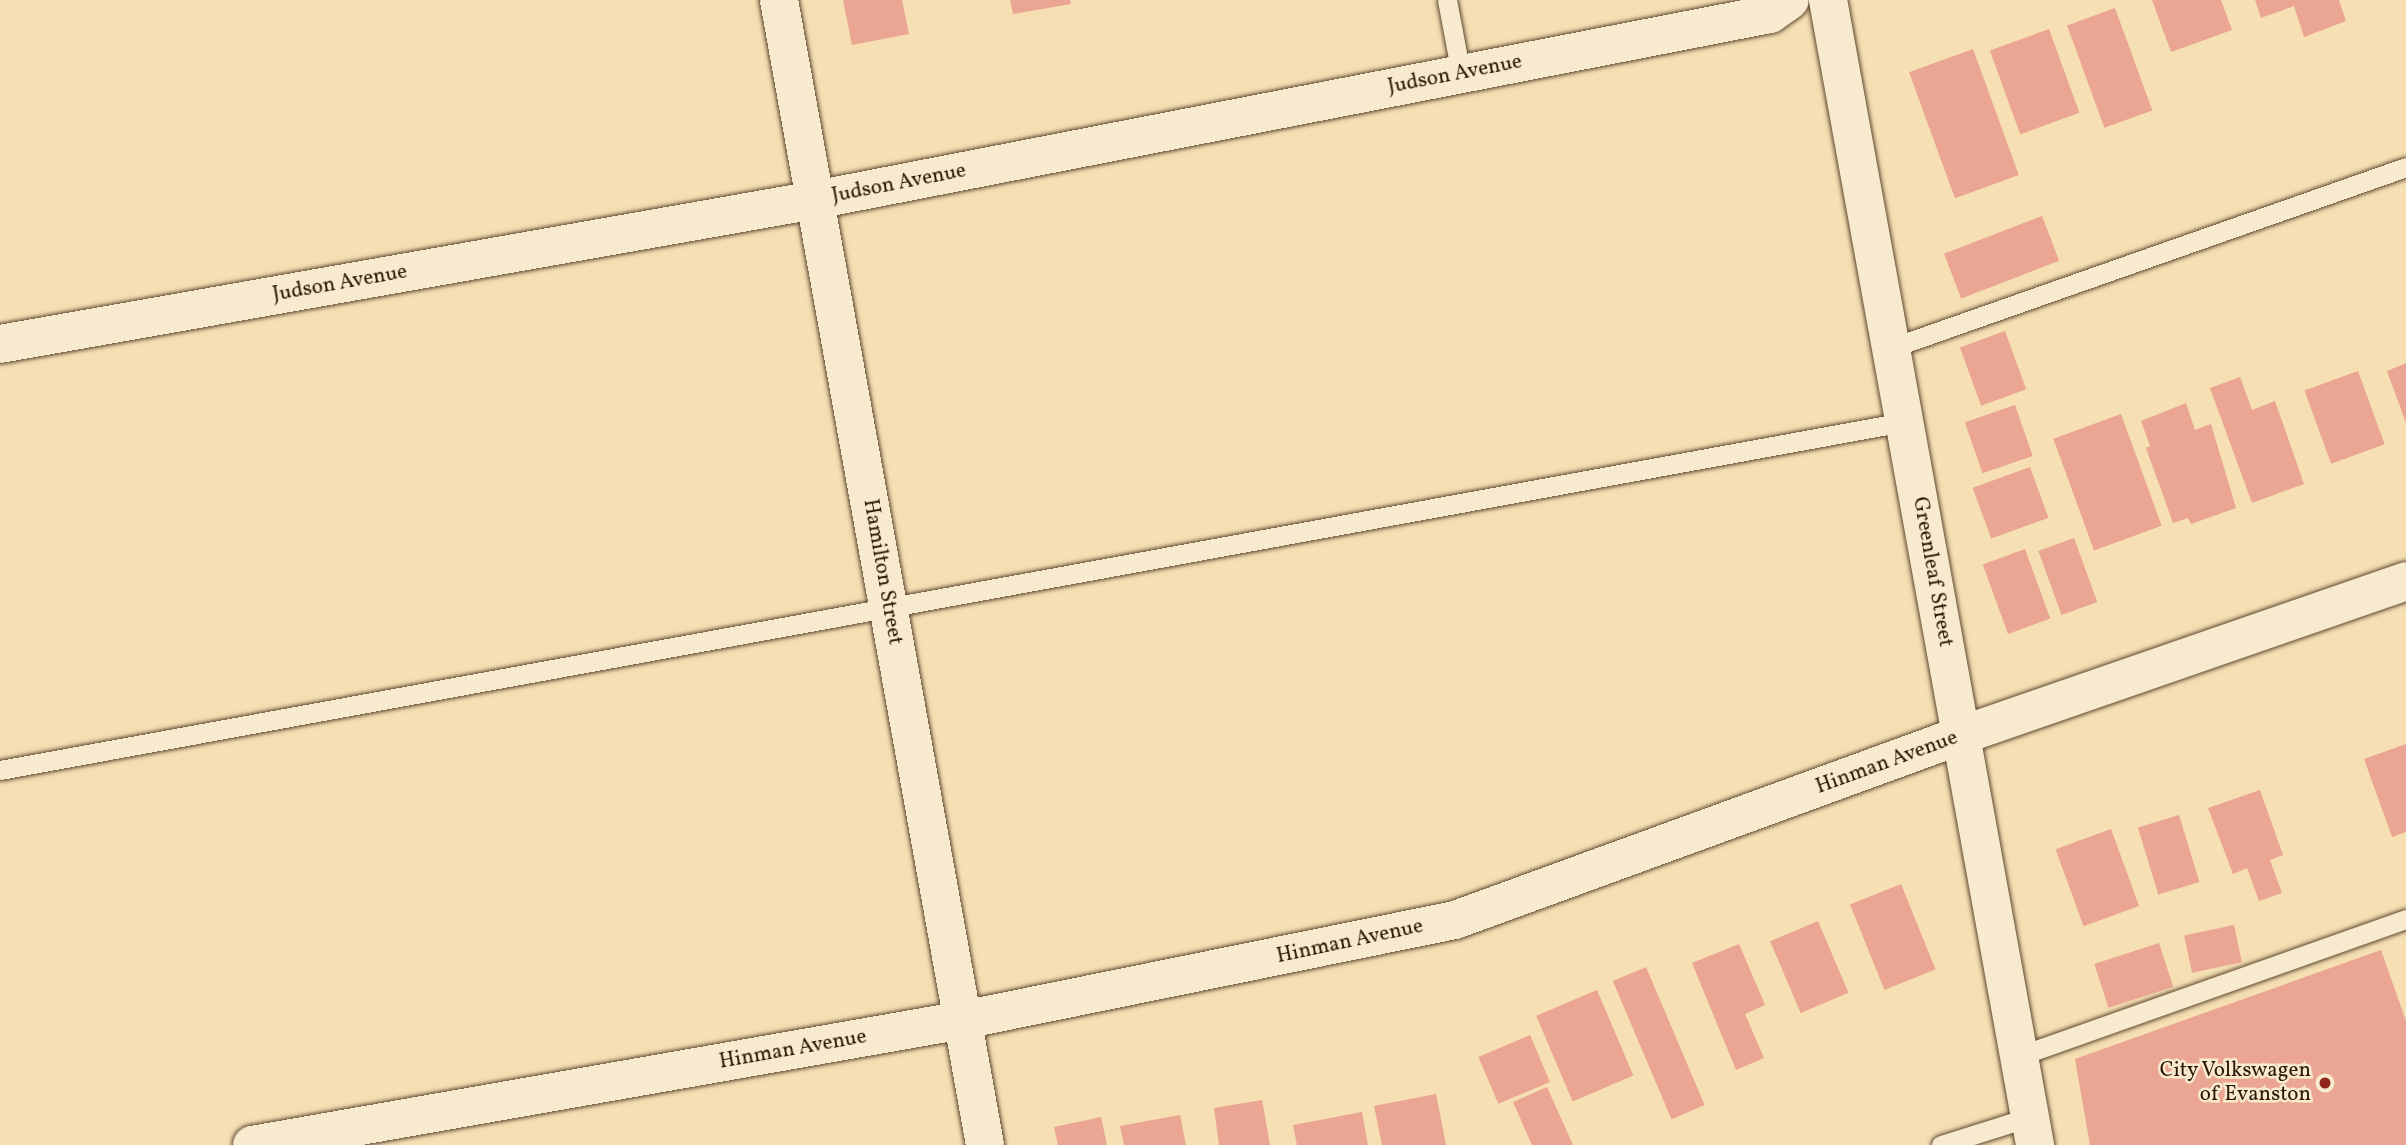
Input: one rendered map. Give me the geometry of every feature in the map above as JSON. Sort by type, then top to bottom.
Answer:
[{"type":"street","name":"Hamilton Street","points":[[779,0],[985,1145]]},
{"type":"street","name":"Judson Avenue","points":[[0,344],[815,200],[1770,14],[1790,0]]},
{"type":"street","name":"Greenleaf Street","points":[[1828,0],[2032,1131]]},
{"type":"street","name":"Hinman Avenue","points":[[252,1145],[963,1020],[1455,920],[1962,735],[2406,582]]},
{"type":"lane","points":[[1447,0],[1461,74]]},
{"type":"lane","points":[[1891,348],[2406,167]]},
{"type":"lane","points":[[0,770],[888,604],[1905,422]]},
{"type":"lane","points":[[2019,1056],[2406,919]]},
{"type":"lane","points":[[1941,1145],[2032,1131]]},
{"type":"building","points":[[843,0],[902,0],[909,34],[852,45]]},
{"type":"building","points":[[1010,0],[1070,0],[1071,4],[1013,14]]},
{"type":"building","points":[[2152,0],[2221,0],[2232,30],[2171,52]]},
{"type":"building","points":[[2255,0],[2339,0],[2346,21],[2304,37],[2294,6],[2261,18]]},
{"type":"building","points":[[2115,8],[2152,110],[2104,128],[2067,25]]},
{"type":"building","points":[[2049,29],[2079,113],[2020,134],[1990,51]]},
{"type":"building","points":[[1973,49],[2019,175],[1955,198],[1909,72]]},
{"type":"building","points":[[2042,216],[2059,261],[1961,298],[1944,254]]},
{"type":"building","points":[[2005,331],[2026,389],[1981,406],[1960,347]]},
{"type":"building","points":[[2406,363],[2406,423],[2387,371]]},
{"type":"building","points":[[2358,371],[2385,444],[2331,464],[2304,390]]},
{"type":"building","points":[[2240,377],[2252,410],[2275,401],[2304,484],[2252,503],[2210,388]]},
{"type":"building","points":[[2186,403],[2195,430],[2211,424],[2236,508],[2191,524],[2188,518],[2173,523],[2146,448],[2150,446],[2141,421]]},
{"type":"building","points":[[2015,405],[2033,456],[1982,473],[1965,422]]},
{"type":"building","points":[[2121,414],[2162,526],[2094,550],[2053,439]]},
{"type":"building","points":[[2030,467],[2048,518],[1991,539],[1973,488]]},
{"type":"building","points":[[2074,538],[2097,602],[2062,615],[2038,551]]},
{"type":"building","points":[[2025,549],[2050,619],[2008,634],[1983,564]]},
{"type":"building","points":[[2406,744],[2406,832],[2392,837],[2364,759]]},
{"type":"building","points":[[2260,790],[2283,855],[2270,860],[2282,893],[2259,901],[2247,868],[2233,874],[2208,808]]},
{"type":"building","points":[[2179,815],[2199,882],[2158,895],[2138,828]]},
{"type":"building","points":[[2111,829],[2139,906],[2084,926],[2056,849]]},
{"type":"building","points":[[1901,884],[1935,969],[1884,990],[1850,905]]},
{"type":"building","points":[[1818,921],[1848,993],[1801,1013],[1770,941]]},
{"type":"building","points":[[2234,925],[2242,962],[2192,973],[2184,936]]},
{"type":"building","points":[[2159,943],[2173,987],[2109,1008],[2094,964]]},
{"type":"building","points":[[1739,944],[1765,1005],[1745,1014],[1764,1058],[1736,1070],[1692,963]]},
{"type":"building","points":[[2381,950],[2406,1021],[2406,1145],[2090,1145],[2075,1059]]},
{"type":"building","points":[[1646,967],[1705,1105],[1671,1119],[1613,981]]},
{"type":"building","points":[[1597,990],[1633,1076],[1573,1101],[1536,1016]]},
{"type":"building","points":[[1530,1035],[1550,1082],[1498,1104],[1478,1057]]},
{"type":"building","points":[[1547,1087],[1573,1145],[1532,1145],[1513,1102]]},
{"type":"building","points":[[1436,1094],[1446,1145],[1382,1145],[1374,1106]]},
{"type":"building","points":[[1262,1100],[1270,1145],[1219,1145],[1214,1108]]},
{"type":"building","points":[[1362,1112],[1368,1145],[1297,1145],[1293,1125]]},
{"type":"building","points":[[1180,1115],[1186,1145],[1124,1145],[1120,1126]]},
{"type":"building","points":[[1101,1117],[1107,1145],[1058,1145],[1054,1127]]},
{"type":"place","name":"City Volkswagen of Evanston","points":[[2325,1083]]}]
